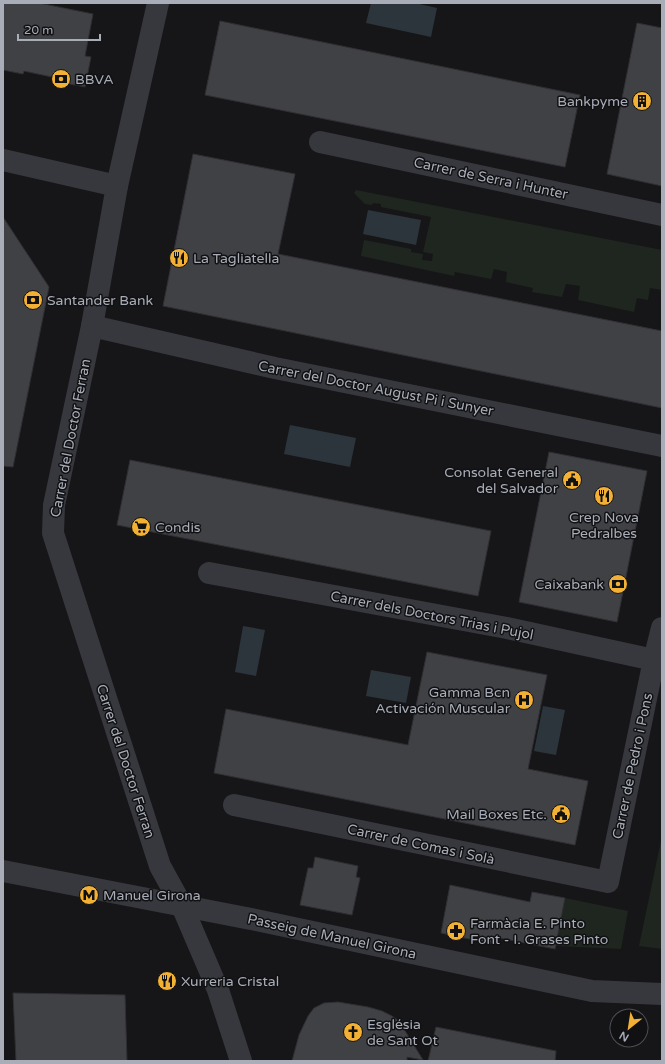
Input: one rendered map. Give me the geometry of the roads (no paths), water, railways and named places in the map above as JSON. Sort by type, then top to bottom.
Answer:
[{"type":"street","name":"Carrer del Doctor Ferran","points":[[158,3],[117,186],[92,326],[54,505],[53,533],[160,866],[182,906],[218,990],[241,1061]]},
{"type":"street","name":"Carrer de Serra i Hunter","points":[[320,142],[662,216]]},
{"type":"street","points":[[3,160],[117,186]]},
{"type":"street","name":"Carrer del Doctor August Pi i Sunyer","points":[[92,326],[275,368],[662,446]]},
{"type":"street","name":"Carrer dels Doctors Trias i Pujol","points":[[209,573],[507,628],[654,660]]},
{"type":"street","name":"Carrer de Pedro i Pons","points":[[608,882],[662,628]]},
{"type":"street","name":"Carrer de Comas i Solà","points":[[234,806],[608,882]]},
{"type":"street","name":"Passeig de Manuel Girona","points":[[3,871],[592,990],[662,994]]},
{"type":"place","name":"BBVA","points":[[61,79]]},
{"type":"place","name":"Bankpyme","points":[[642,101]]},
{"type":"place","name":"La Tagliatella","points":[[179,258]]},
{"type":"place","name":"Santander Bank","points":[[33,300]]},
{"type":"place","name":"Consolat General del Salvador","points":[[572,480]]},
{"type":"place","name":"Crep Nova Pedralbes","points":[[604,496]]},
{"type":"place","name":"Condis","points":[[141,527]]},
{"type":"place","name":"Caixabank","points":[[618,584]]},
{"type":"place","name":"Gamma Bcn Activación Muscular","points":[[524,700]]},
{"type":"place","name":"Mail Boxes Etc.","points":[[561,814]]},
{"type":"place","name":"Manuel Girona","points":[[89,895]]},
{"type":"place","name":"Farmàcia E. Pinto Font - I. Grases Pinto","points":[[456,931]]},
{"type":"place","name":"Xurreria Cristal","points":[[167,981]]},
{"type":"place","name":"Església de Sant Ot","points":[[353,1032]]}]
